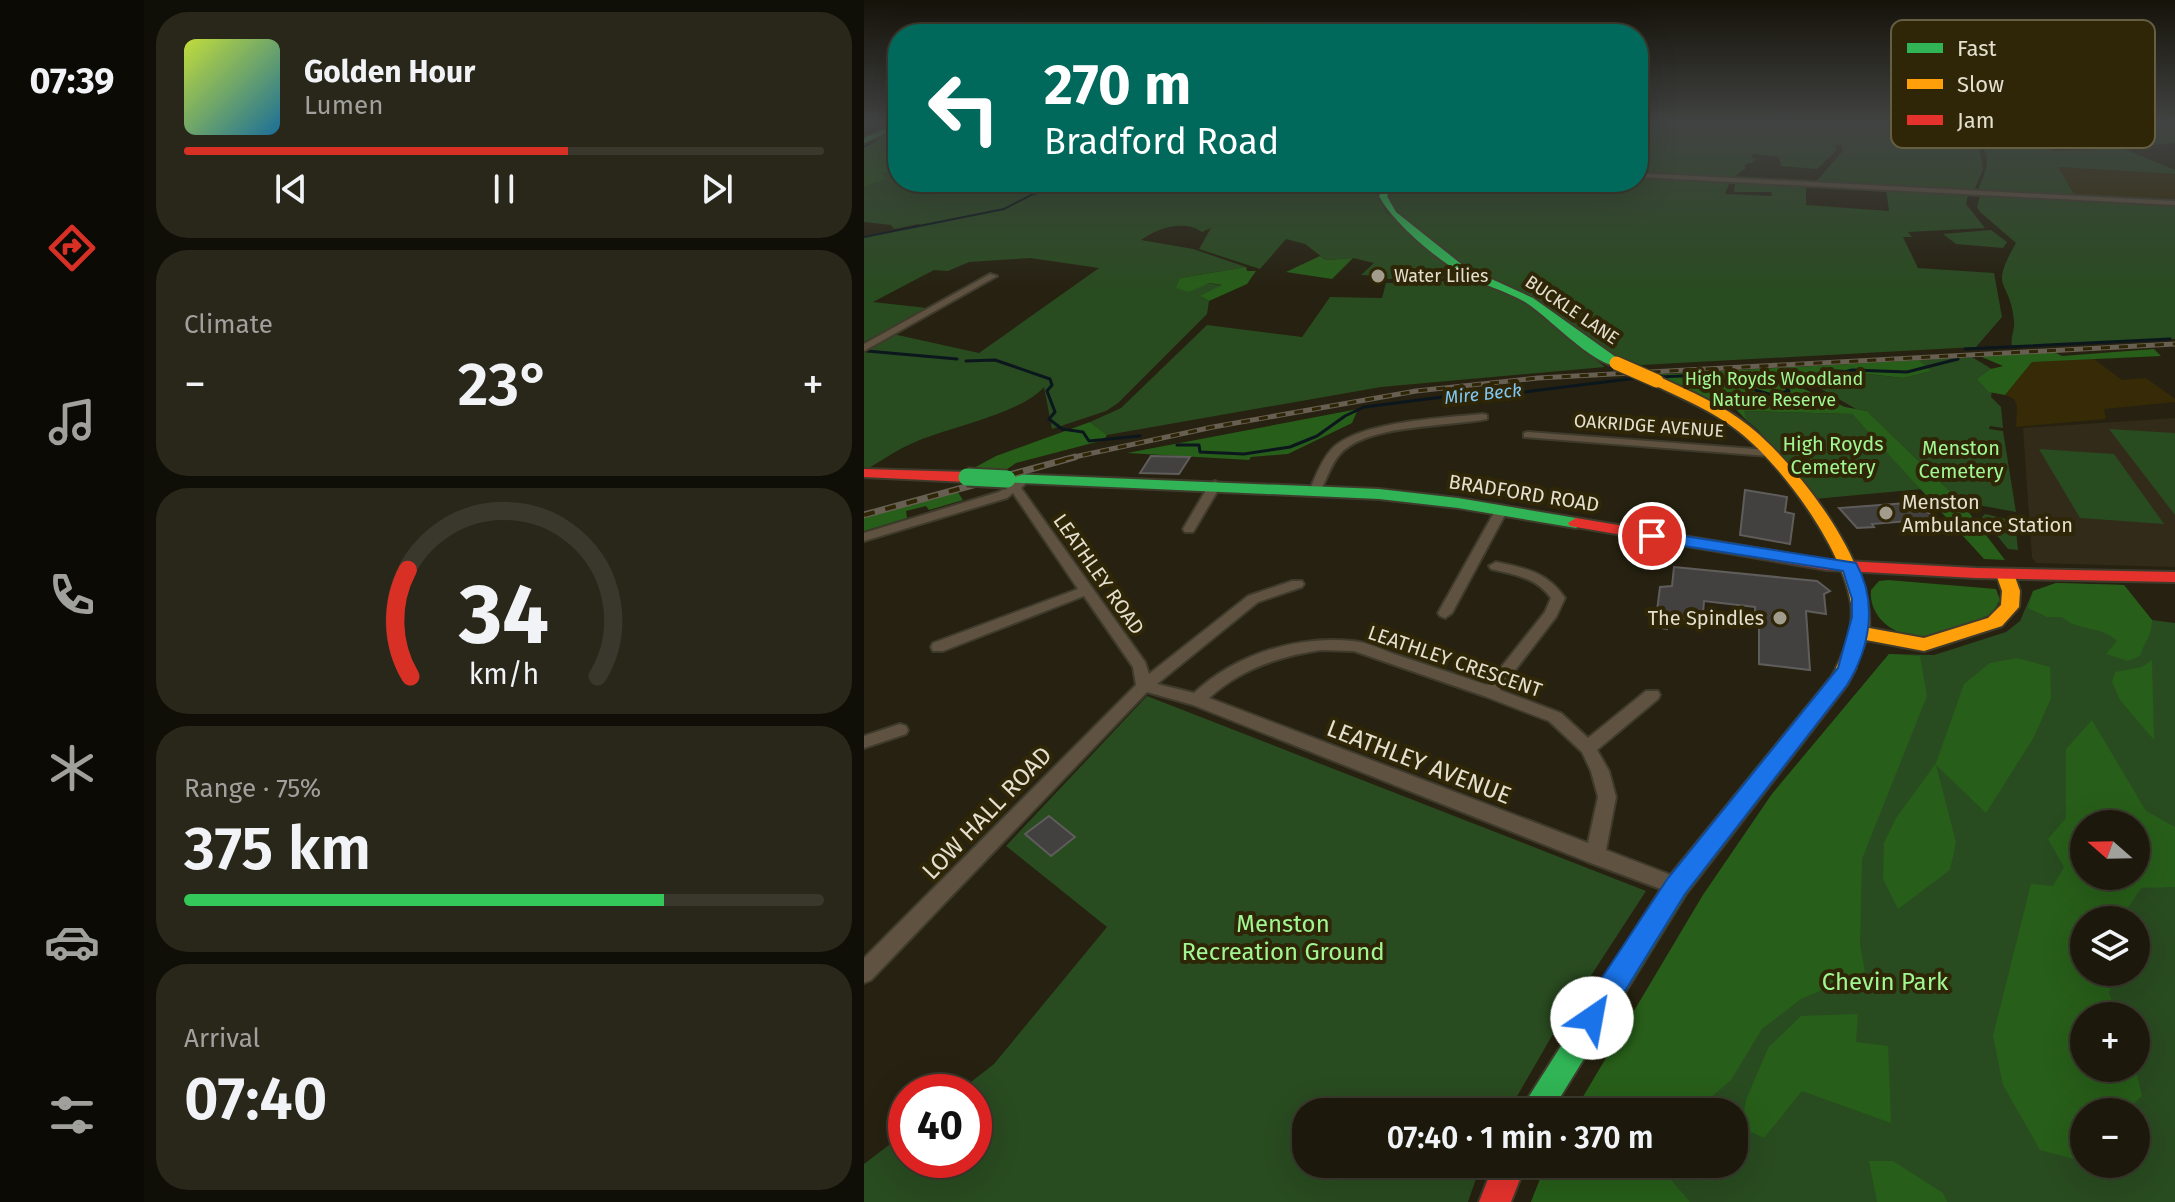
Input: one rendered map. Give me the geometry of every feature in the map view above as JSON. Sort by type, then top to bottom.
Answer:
[{"type":"street","points":[[1678,177],[2175,203]]},
{"type":"street","name":"BUCKLE LANE","points":[[1385,192],[1383,196],[1392,213],[1461,269],[1527,299],[1593,352],[1701,402],[1744,429],[1768,453],[1850,567]]},
{"type":"street","points":[[864,348],[993,276]]},
{"type":"street","points":[[1316,489],[1336,451],[1347,442],[1369,434],[1483,417]]},
{"type":"street","name":"OAKRIDGE AVENUE","points":[[1528,435],[1768,453]]},
{"type":"street","name":"BRADFORD ROAD","points":[[864,473],[1015,482],[1316,489],[1412,498],[1850,567],[2175,577]]},
{"type":"street","points":[[864,537],[1003,495],[1015,482]]},
{"type":"street","name":"LEATHLEY ROAD","points":[[1015,482],[1085,591],[1140,666],[1144,686]]},
{"type":"street","points":[[1189,529],[1215,485]]},
{"type":"street","points":[[1445,613],[1501,511]]},
{"type":"street","points":[[1490,692],[1551,614],[1558,598],[1548,582],[1528,572],[1496,566]]},
{"type":"street","points":[[1543,1098],[1677,886],[1847,668],[1859,632],[1861,599],[1850,567]]},
{"type":"street","points":[[1859,632],[1924,645],[1995,622],[2010,607],[2011,591],[2005,574]]},
{"type":"street","name":"LOW HALL ROAD","points":[[864,973],[1144,686],[1253,599],[1297,584]]},
{"type":"street","points":[[938,647],[952,634],[1085,591]]},
{"type":"street","name":"LEATHLEY CRESCENT","points":[[1197,700],[1213,685],[1250,663],[1288,650],[1321,645],[1355,646],[1555,717],[1588,748],[1600,771],[1607,797],[1595,856]]},
{"type":"street","name":"LEATHLEY AVENUE","points":[[1144,686],[1197,700],[1677,886]]},
{"type":"street","points":[[1588,748],[1652,695]]},
{"type":"street","points":[[864,742],[900,730]]},
{"type":"street","points":[[1495,1202],[1504,1178]]},
{"type":"shaded area","points":[[2063,177],[2175,177],[2175,201],[2075,196]]},
{"type":"shaded area","points":[[2094,359],[2122,380],[2146,378],[2175,402],[2104,409],[2106,419],[2016,427],[2017,406],[2014,399],[2005,395],[2032,362]]},
{"type":"shaded area","points":[[2175,418],[2175,567],[2036,563],[2032,558],[2023,428]]},
{"type":"green space","points":[[864,177],[888,178],[888,178],[864,187]]},
{"type":"green space","points":[[879,177],[888,177],[888,192],[1381,192],[1379,198],[1387,213],[1460,274],[1451,278],[1389,279],[1385,278],[1387,276],[1361,275],[1374,263],[1353,258],[1326,260],[1305,244],[1286,239],[1260,269],[1199,249],[1211,228],[1202,232],[1188,226],[1164,229],[1141,240],[1193,249],[1246,267],[1180,278],[1224,286],[1201,297],[1209,301],[1207,314],[1118,403],[1106,411],[1052,429],[1044,387],[1019,405],[913,443],[869,468],[864,467],[864,351],[893,334],[979,353],[1099,268],[1030,258],[969,262],[948,271],[934,270],[873,302],[927,308],[864,342],[864,236],[921,226],[894,229],[891,225],[864,222],[864,187],[876,183]]},
{"type":"green space","points":[[1820,177],[1980,177],[1974,191],[1813,185]]},
{"type":"green space","points":[[1983,177],[2064,177],[2075,196],[1978,190]]},
{"type":"green space","points":[[1648,178],[1730,182],[1725,194],[1772,196],[1771,192],[1734,192],[1735,183],[1806,187],[1806,205],[1889,211],[1886,189],[1968,195],[1966,204],[1985,228],[1908,232],[1912,237],[1903,237],[1918,268],[1994,273],[2002,317],[1976,347],[1641,365],[1589,345],[1536,302],[1464,268],[1446,250],[1395,213],[1387,193],[1648,192]]},
{"type":"green space","points":[[1980,195],[2175,205],[2175,339],[2012,347],[2012,307],[2002,278],[2016,243],[1980,212],[1977,207]]},
{"type":"green space","points":[[1991,230],[2007,242],[2003,248],[1956,244],[1943,234]]},
{"type":"green space","points":[[1320,256],[1326,260],[1353,258],[1332,279],[1286,272]]},
{"type":"green space","points":[[1246,267],[1247,271],[1256,271],[1247,284],[1209,301],[1200,296],[1222,285],[1209,283],[1189,292],[1176,288],[1180,278]]},
{"type":"green space","points":[[1473,280],[1523,301],[1605,367],[1381,387],[1107,435],[1090,422],[1121,408],[1207,325],[1302,337],[1330,297],[1382,298],[1386,283]]},
{"type":"green space","points":[[2154,349],[2161,356],[2032,362],[2005,395],[1989,392],[1977,379],[1991,369],[2003,366],[1977,355],[2054,352],[2062,356]]},
{"type":"green space","name":"Menston Cemetery","points":[[1972,357],[1995,371],[1991,397],[2001,407],[2003,428],[1990,426],[1989,429],[2003,431],[2016,512],[1961,502],[1867,411],[1856,409],[1816,386],[1840,387],[1858,373],[1903,378],[1930,371],[1919,360]]},
{"type":"green space","name":"High Royds Woodland Nature Reserve","points":[[1919,360],[1931,371],[1903,378],[1859,373],[1840,387],[1837,380],[1845,370],[1830,369],[1816,386],[1798,382],[1797,386],[1845,407],[1867,411],[1961,502],[2005,560],[1984,559],[1852,414],[1744,411],[1747,421],[1730,403],[1710,404],[1651,375]]},
{"type":"green space","points":[[1358,409],[1352,423],[1288,454],[1251,457],[1249,460],[1127,453]]},
{"type":"green space","name":"High Royds Cemetery","points":[[1743,411],[1852,414],[1923,489],[1814,499],[1758,430],[1747,421]]},
{"type":"green space","points":[[1090,422],[1107,435],[1104,440],[1016,463],[1003,472],[972,469],[996,456]]},
{"type":"green space","points":[[2109,429],[2175,433],[2175,515]]},
{"type":"green space","points":[[2039,449],[2114,454],[2164,524],[2080,518]]},
{"type":"green space","points":[[957,491],[963,500],[929,510],[926,506],[906,511],[907,518],[864,531],[864,518]]},
{"type":"green space","points":[[1985,514],[2015,521],[2018,550],[2008,549],[1982,517]]},
{"type":"green space","points":[[1879,581],[1996,589],[2000,600],[1992,614],[1960,627],[1926,636],[1906,635],[1880,618],[1871,600],[1871,590]]},
{"type":"green space","name":"Chevin Park","points":[[2056,583],[2124,585],[2152,620],[2175,623],[2175,1202],[1531,1202],[1540,1178],[1748,1178],[1748,1098],[1582,1098],[1703,895],[1772,794],[1889,654],[1934,655],[2006,632],[2020,621],[2033,591]]},
{"type":"green space","points":[[2056,583],[2124,585],[2152,620],[2140,656],[2128,661],[2106,654],[2117,641],[2111,636],[2075,625],[2062,617],[2047,617],[2028,608],[2033,591]]},
{"type":"green space","points":[[1889,654],[1920,656],[1927,696],[1862,859],[1860,945],[1865,972],[1801,999],[1762,1029],[1731,1080],[1710,1098],[1582,1098],[1703,895],[1772,794]]},
{"type":"green space","points":[[2017,658],[2050,667],[2051,698],[2034,737],[1986,813],[1936,765],[1956,842],[1950,870],[1898,909],[1883,879],[1884,843],[1896,818],[1936,763],[1964,684],[1990,663]]},
{"type":"green space","points":[[2152,660],[2154,740],[2120,700],[2112,682],[2115,672],[2142,667]]},
{"type":"green space","name":"Menston Recreation Ground","points":[[1147,696],[1646,891],[1553,1034],[1516,1098],[1292,1098],[1292,1178],[1476,1178],[1468,1202],[864,1202],[864,1164],[888,1146],[888,1178],[992,1178],[992,1074],[981,1074],[994,1064],[1107,927],[1006,846]]},
{"type":"green space","points":[[2092,720],[2145,810],[2070,810],[2070,890],[2140,890],[2129,906],[2070,906],[2070,986],[2112,986],[2109,992],[2112,1002],[2070,1002],[2070,1082],[2138,1082],[2142,1096],[2070,1098],[2070,1158],[2040,1150],[2003,1085],[1993,1036],[2031,884],[2053,886],[2064,867],[2048,839],[2066,818],[2066,749]]},
{"type":"green space","points":[[2150,813],[2175,827],[2175,887],[2150,888]]},
{"type":"green space","points":[[1858,1014],[1856,1042],[1888,1046],[1891,1123],[1802,1091],[1764,1138],[1748,1130],[1747,1098],[1768,1048],[1801,1016]]},
{"type":"green space","points":[[1869,1161],[1893,1161],[1943,1193],[1947,1202],[1877,1202]]},
{"type":"green space","points":[[1540,1178],[1669,1178],[1690,1202],[1531,1202]]},
{"type":"building","points":[[1151,456],[1190,457],[1179,474],[1140,473]]},
{"type":"building","points":[[1745,490],[1787,497],[1785,512],[1794,514],[1790,544],[1740,535]]},
{"type":"building","name":"Menston Ambulance Station","points":[[1920,502],[1934,519],[1857,528],[1839,508]]},
{"type":"building","name":"The Spindles","points":[[1674,567],[1817,581],[1830,591],[1824,594],[1826,614],[1806,611],[1810,670],[1759,664],[1759,623],[1755,622],[1755,607],[1704,601],[1702,626],[1668,621],[1667,629],[1655,627],[1660,587],[1672,586]]},
{"type":"building","points":[[1049,816],[1075,837],[1051,856],[1025,834]]},
{"type":"waterway","points":[[864,237],[1004,209],[1041,192]]},
{"type":"waterway","name":"Mire Beck","points":[[1965,349],[2170,339]]},
{"type":"waterway","name":"Mire Beck","points":[[867,351],[957,359]]},
{"type":"waterway","name":"Mire Beck","points":[[1787,378],[1808,382],[1852,370],[1907,372],[1958,359]]},
{"type":"waterway","name":"Mire Beck","points":[[966,361],[995,360],[1050,379],[1052,385],[1047,391],[1055,412],[1049,419],[1062,429],[1083,432],[1089,441],[1140,436]]},
{"type":"waterway","name":"Mire Beck","points":[[1658,377],[1704,375],[1772,395],[1789,391],[1779,381]]},
{"type":"waterway","name":"Mire Beck","points":[[1177,445],[1199,445],[1200,452],[1244,454],[1290,447],[1317,436],[1364,407],[1482,392],[1507,394],[1637,378]]},
{"type":"railway","points":[[1065,459],[1213,427],[1416,391],[1538,378],[2175,344]]},
{"type":"railway","points":[[864,515],[1075,457]]},
{"type":"traffic: fast","points":[[1385,192],[1383,196],[1392,213],[1461,269],[1529,300],[1616,363]]},
{"type":"traffic: fast","points":[[967,477],[1007,479]]},
{"type":"traffic: fast","points":[[1007,479],[1379,494],[1458,503],[1576,523]]},
{"type":"traffic: fast","points":[[1543,1098],[1677,886],[1840,680],[1846,668]]},
{"type":"traffic: slow","points":[[1616,363],[1657,381]]},
{"type":"traffic: slow","points":[[1657,381],[1712,408],[1743,428],[1776,460],[1813,509],[1844,561],[1860,604],[1858,637],[1846,668]]},
{"type":"traffic: slow","points":[[1859,632],[1924,645],[1995,622],[2010,607],[2011,591],[2005,574]]},
{"type":"traffic: jam","points":[[864,473],[967,477]]},
{"type":"traffic: jam","points":[[1576,523],[1827,565],[1976,573],[2175,577]]},
{"type":"traffic: jam","points":[[1495,1202],[1504,1178]]},
{"type":"place","name":"Water Lilies","points":[[1378,276]]},
{"type":"place","name":"Menston Ambulance Station","points":[[1886,513]]},
{"type":"place","name":"The Spindles","points":[[1780,618]]},
{"type":"route","points":[[1592,1018],[1677,886],[1840,680],[1847,668],[1862,617],[1861,599],[1850,567],[1652,536]]}]
